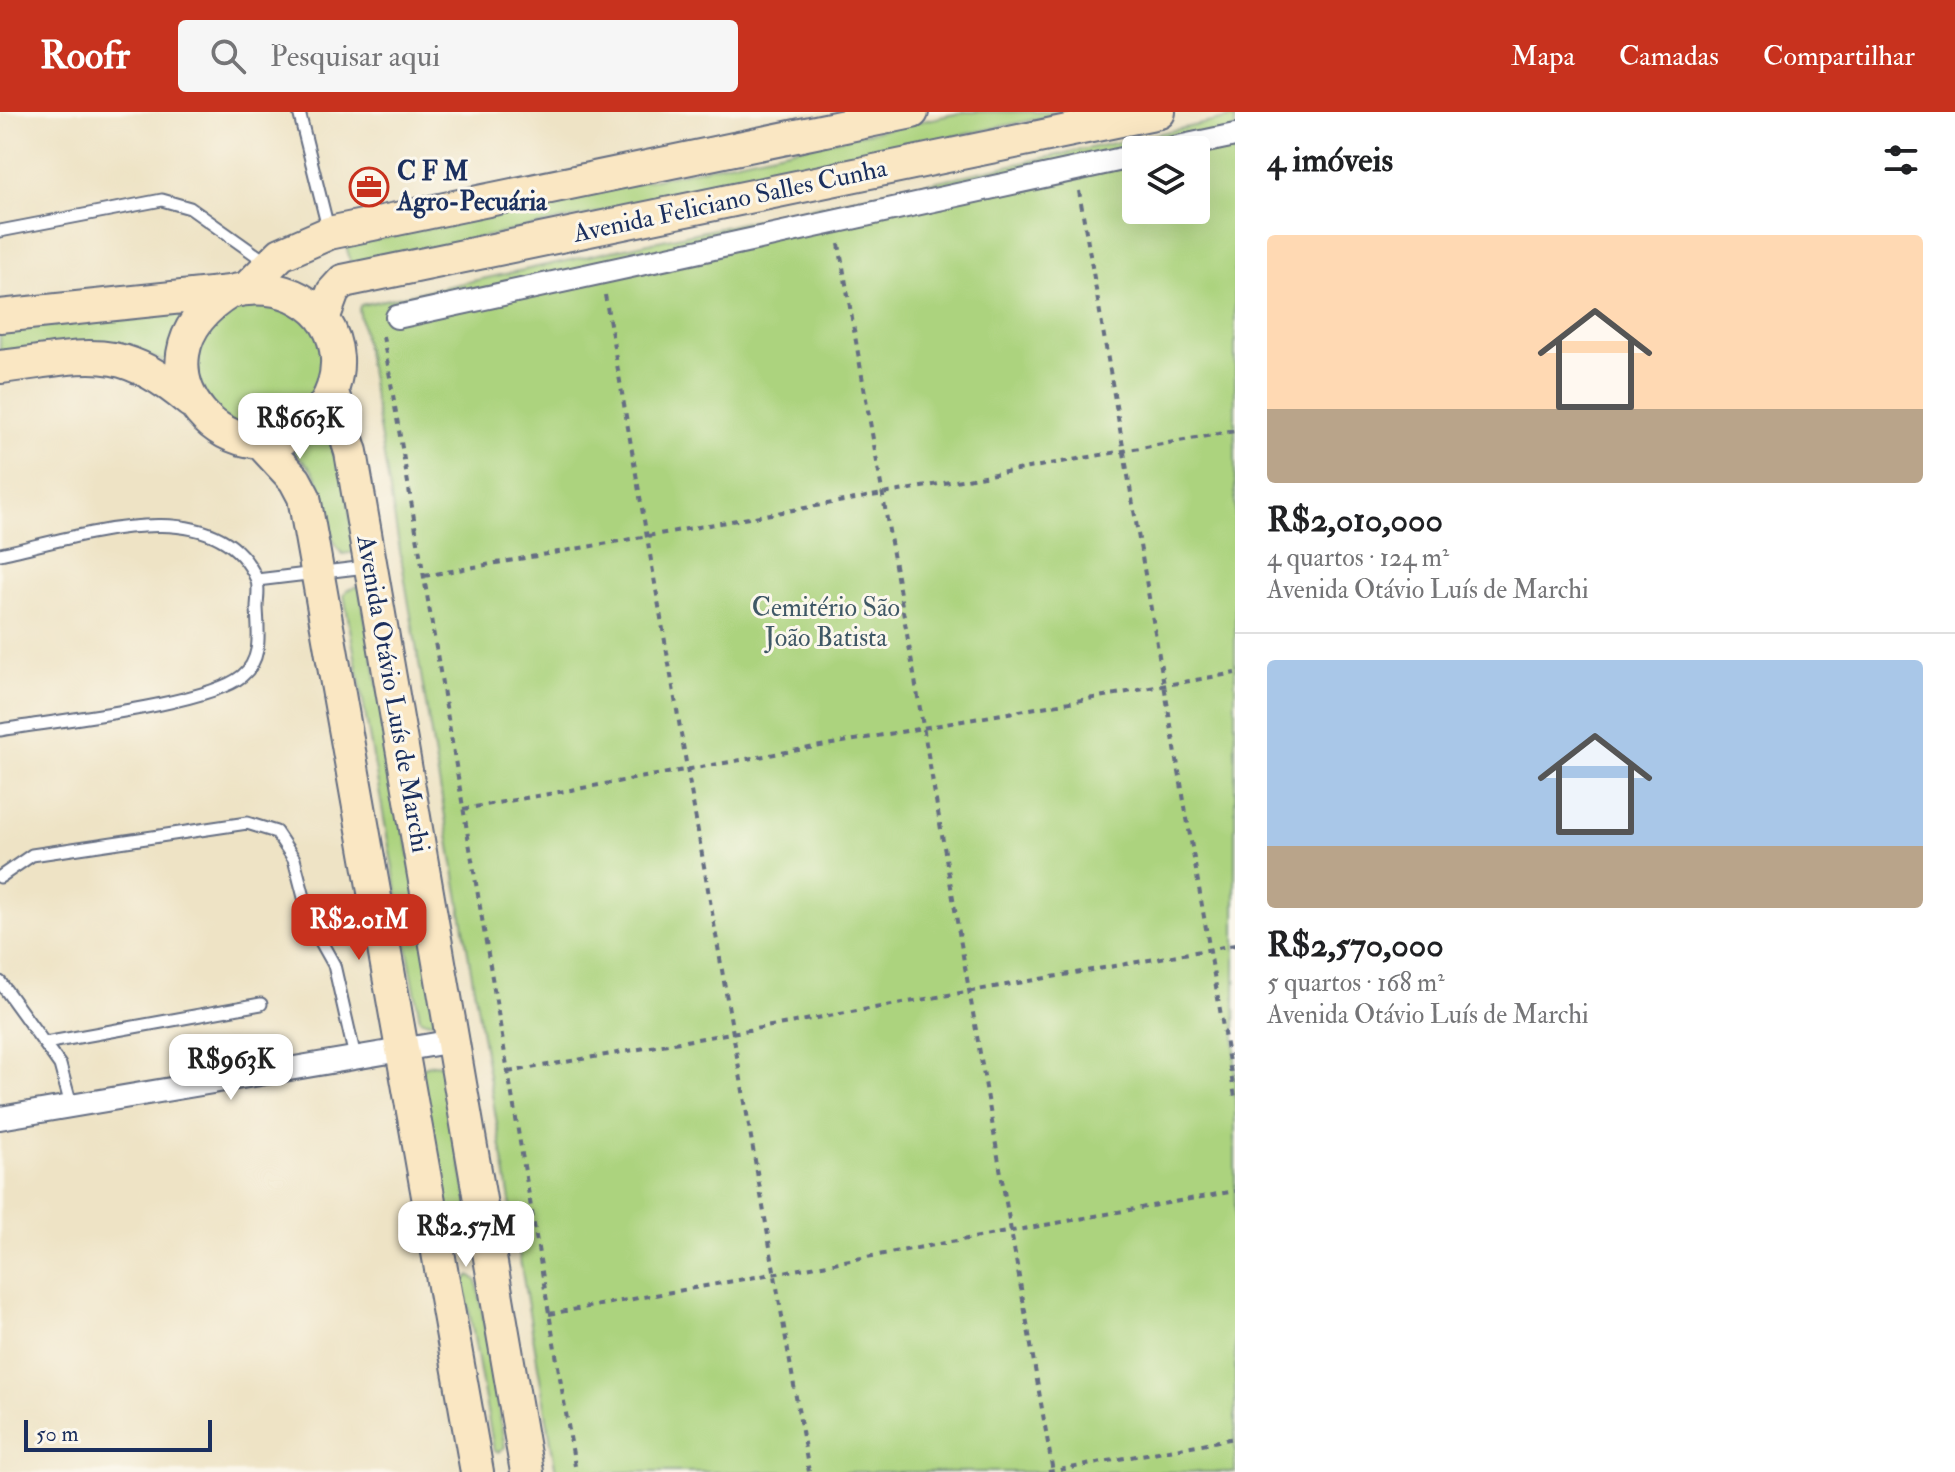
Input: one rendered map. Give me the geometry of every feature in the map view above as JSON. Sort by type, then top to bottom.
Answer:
[{"type":"main road","name":"Avenida Feliciano Salles Cunha","points":[[0,316],[249,281],[295,245],[329,233],[912,112]]},
{"type":"main road","name":"Avenida Feliciano Salles Cunha","points":[[343,281],[1159,112]]},
{"type":"main road","points":[[323,319],[333,292],[343,281],[329,233]]},
{"type":"main road","points":[[0,367],[99,356],[126,360],[162,378],[190,401],[208,423],[231,437],[259,441],[277,439],[310,423],[332,392],[337,356],[323,319],[311,306],[283,290],[249,281],[207,305],[191,325],[182,350],[182,376],[190,401]]},
{"type":"main road","name":"Avenida Otávio Luís de Marchi","points":[[332,392],[351,452],[527,1472]]},
{"type":"main road","name":"Avenida Otávio Luís de Marchi","points":[[259,441],[295,480],[304,497],[477,1472]]},
{"type":"main road","points":[[436,1246],[485,1236]]},
{"type":"street","points":[[1210,140],[1235,135]]},
{"type":"street","points":[[397,317],[1122,159]]},
{"type":"street","points":[[0,1118],[454,1041]]},
{"type":"lane","points":[[299,112],[329,233]]},
{"type":"lane","points":[[0,231],[162,200],[190,208],[249,281]]},
{"type":"lane","points":[[0,554],[144,524],[201,530],[233,547],[257,580],[258,655],[242,676],[204,695],[0,730]]},
{"type":"lane","points":[[257,580],[371,567]]},
{"type":"lane","points":[[0,877],[32,855],[247,823],[276,832],[294,859],[311,924],[334,965],[355,1057]]},
{"type":"lane","points":[[0,982],[60,1065],[71,1105]]},
{"type":"lane","points":[[45,1043],[261,1004]]},
{"type":"path","points":[[1076,169],[1235,1097]]},
{"type":"path","points":[[835,222],[1051,1472],[1235,1438]]},
{"type":"path","points":[[601,273],[809,1472]]},
{"type":"path","points":[[397,317],[383,333],[576,1472]]},
{"type":"path","points":[[424,576],[1235,431]]},
{"type":"path","points":[[463,809],[1235,673]]},
{"type":"path","points":[[508,1073],[1235,945]]},
{"type":"path","points":[[549,1314],[1235,1191]]},
{"type":"green space","points":[[964,112],[1069,112],[362,263],[351,263],[346,246]]},
{"type":"green space","name":"Cemitério São João Batista","points":[[1235,117],[1235,1472],[556,1472],[359,309],[361,305],[1122,141],[1122,224],[1210,224],[1210,136],[1147,136]]},
{"type":"green space","points":[[281,302],[304,316],[318,337],[323,356],[322,375],[316,393],[305,409],[290,421],[272,427],[235,426],[195,385],[206,326],[212,316],[222,311]]},
{"type":"green space","points":[[192,306],[171,364],[138,352],[0,357],[0,331]]},
{"type":"green space","points":[[337,420],[355,552],[343,554],[332,538],[315,475],[287,447]]},
{"type":"green space","points":[[359,586],[440,1019],[429,1022],[420,1019],[344,595],[347,590]]},
{"type":"green space","points":[[432,1064],[442,1065],[470,1212],[460,1221],[446,1219],[421,1076],[422,1068]]},
{"type":"green space","points":[[470,1275],[477,1281],[505,1447],[498,1452],[494,1451],[464,1281]]},
{"type":"place","name":"C F M Agro-Pecuária","points":[[369,187]]}]
